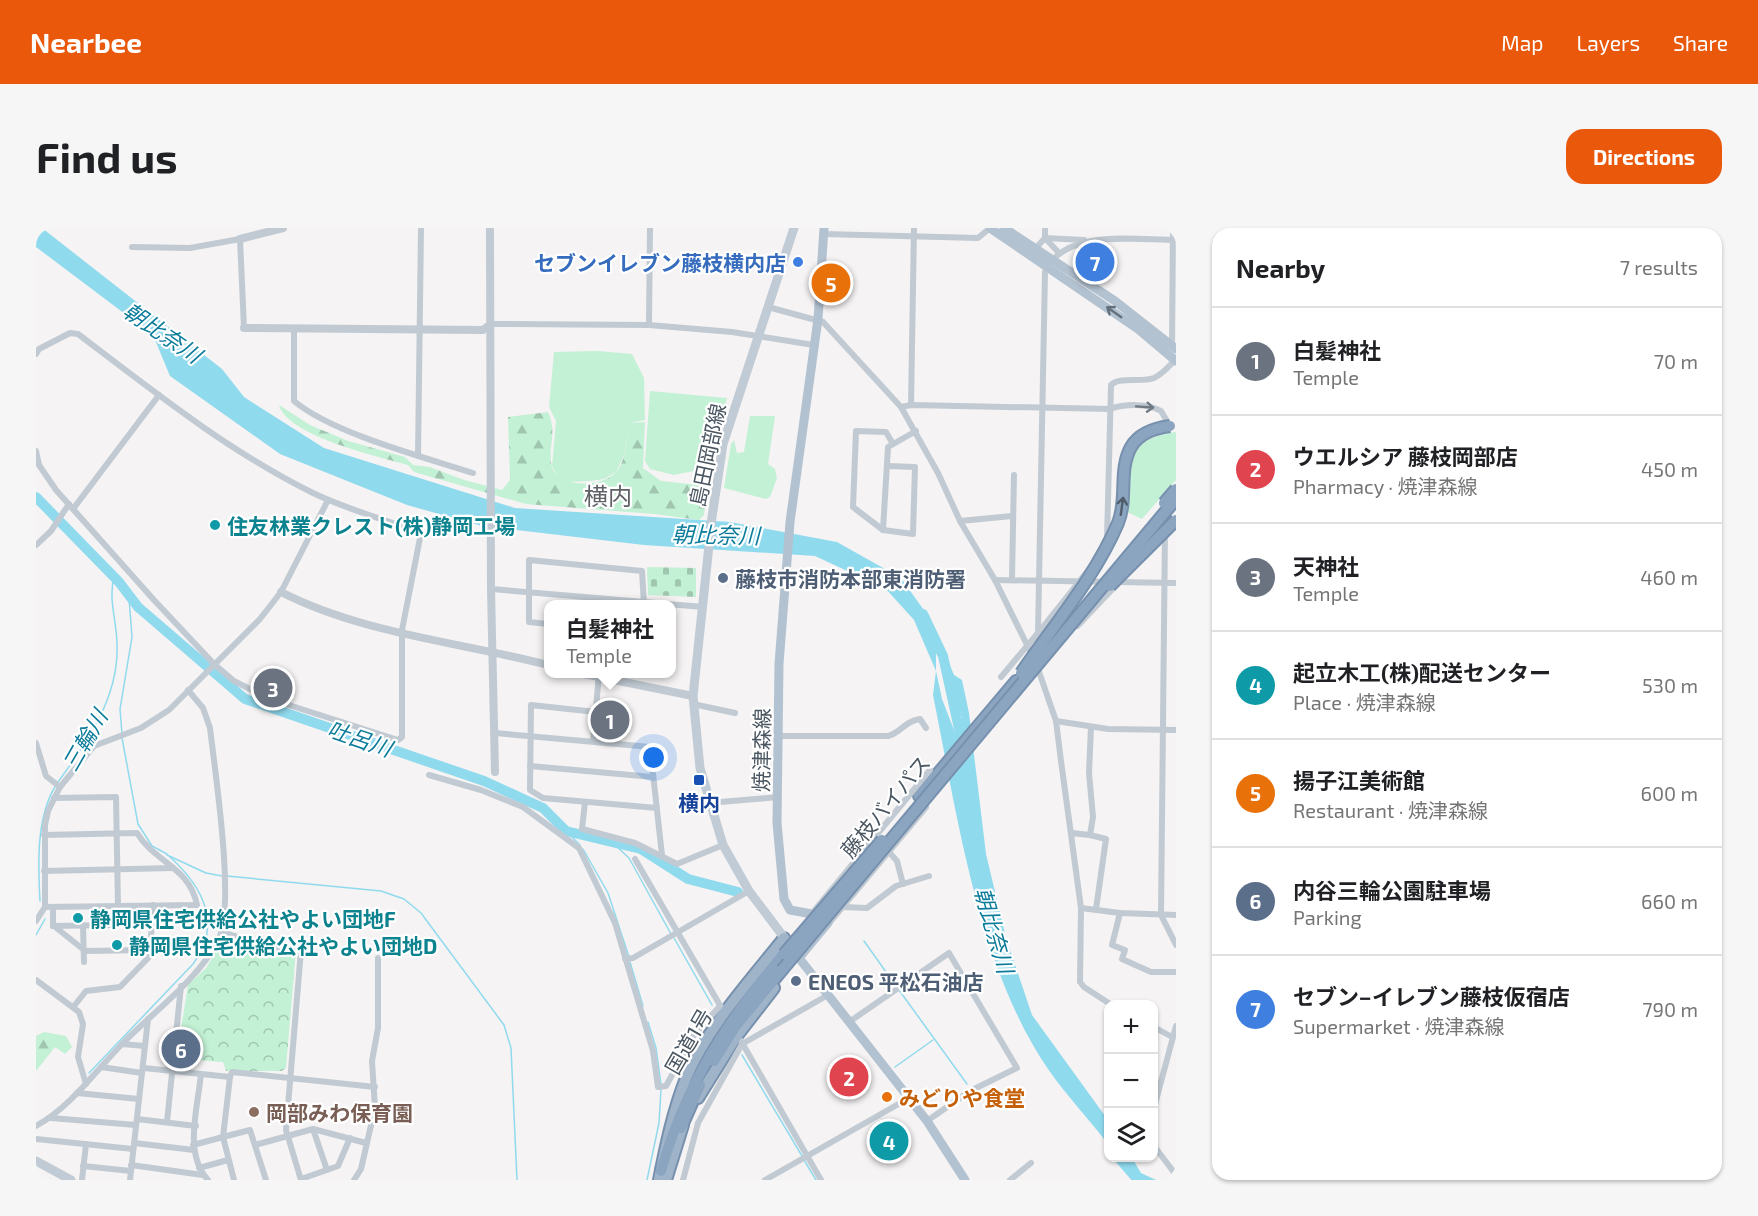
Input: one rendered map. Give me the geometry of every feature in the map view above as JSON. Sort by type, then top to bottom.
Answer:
[{"type":"highway","points":[[1016,681],[1107,547],[1122,511],[1125,466],[1131,447],[1146,433],[1173,426]]},
{"type":"highway","name":"藤枝バイパス","points":[[662,1177],[677,1118],[706,1060],[738,1010],[1176,489]]},
{"type":"highway","name":"藤枝バイパス","points":[[680,1130],[700,1084],[735,1027],[1176,499]]},
{"type":"highway","points":[[1056,640],[1176,520]]},
{"type":"highway","name":"国道1号","points":[[662,1177],[668,1131],[687,1076],[714,1028],[784,938]]},
{"type":"highway","name":"国道1号","points":[[662,1177],[680,1130],[731,1045],[799,957]]},
{"type":"main road","name":"島田岡部線","points":[[794,228],[723,444],[712,517],[693,700],[700,768],[723,845],[747,888],[799,957]]},
{"type":"main road","points":[[990,228],[1053,260],[1176,360]]},
{"type":"main road","points":[[1004,228],[1123,307],[1174,347]]},
{"type":"main road","name":"焼津森線","points":[[824,231],[818,319],[790,522],[786,572],[779,664],[777,836],[784,904],[790,910],[812,914],[828,923]]},
{"type":"main road","points":[[828,923],[799,957],[927,1121],[965,1180]]},
{"type":"main road","points":[[36,1161],[71,1180]]},
{"type":"street","points":[[132,247],[190,248],[283,228]]},
{"type":"street","points":[[418,456],[421,228]]},
{"type":"street","points":[[490,228],[491,589],[495,772]]},
{"type":"street","points":[[649,325],[650,228]]},
{"type":"street","points":[[824,231],[914,232],[978,238],[990,228]]},
{"type":"street","points":[[1045,228],[1045,238],[1053,260]]},
{"type":"street","points":[[1173,228],[1174,347]]},
{"type":"street","points":[[911,405],[914,232]]},
{"type":"street","points":[[240,238],[244,328],[483,330],[490,321]]},
{"type":"street","points":[[1035,249],[1045,238]]},
{"type":"street","points":[[1045,238],[1174,240]]},
{"type":"street","points":[[1038,633],[1043,279],[1053,260],[1071,245],[1092,240]]},
{"type":"street","points":[[768,307],[818,319],[901,407],[916,431],[960,522],[995,580],[1028,645],[1056,721],[1081,908],[1080,981],[1084,987],[1104,1001]]},
{"type":"street","points":[[490,321],[649,325],[732,332],[814,345]]},
{"type":"street","points":[[294,328],[294,401],[333,425],[473,473]]},
{"type":"street","points":[[36,354],[39,349],[70,333],[78,334],[159,395],[246,455],[328,500],[417,531],[420,538],[402,632],[402,737],[398,740],[255,693],[214,664],[71,507],[39,465],[36,451]]},
{"type":"street","points":[[1001,677],[1103,552],[1107,536],[1110,410],[1114,382],[1152,378],[1176,360]]},
{"type":"street","points":[[36,545],[71,507],[159,395]]},
{"type":"street","points":[[901,407],[911,405],[1110,410],[1119,406],[1152,407],[1161,411],[1173,426]]},
{"type":"street","points":[[886,466],[915,467],[913,534],[883,530],[853,507],[856,431],[886,432],[893,444]]},
{"type":"street","points":[[883,530],[888,447],[916,431]]},
{"type":"street","points":[[1012,579],[1014,475]]},
{"type":"street","points":[[36,921],[45,907],[44,835],[48,811],[57,785],[89,750],[117,735],[161,717],[260,619],[281,592],[328,500]]},
{"type":"street","points":[[828,923],[890,852],[1036,666],[1120,581],[1176,515]]},
{"type":"street","points":[[960,522],[1012,516]]},
{"type":"street","points":[[1165,526],[1161,915],[1176,945]]},
{"type":"street","points":[[544,624],[529,622],[529,560],[642,570],[644,600]]},
{"type":"street","points":[[995,580],[1176,583]]},
{"type":"street","points":[[491,589],[609,600]]},
{"type":"street","points":[[281,592],[333,614],[402,632],[544,663]]},
{"type":"street","points":[[676,605],[703,607]]},
{"type":"street","points":[[593,741],[598,678]]},
{"type":"street","points":[[609,678],[735,713]]},
{"type":"street","points":[[36,1126],[51,1118],[77,1093],[122,1044],[201,966],[222,932],[226,916],[225,880],[208,720],[200,702],[188,690]]},
{"type":"street","points":[[596,712],[531,705],[530,790],[543,798],[657,808]]},
{"type":"street","points":[[779,736],[888,736],[895,734],[909,721],[920,719],[926,728]]},
{"type":"street","points":[[1056,721],[1091,727],[1176,730]]},
{"type":"street","points":[[1090,835],[1093,817],[1089,773],[1091,727]]},
{"type":"street","points":[[495,733],[650,747],[662,855]]},
{"type":"street","points":[[36,743],[39,767],[57,785]]},
{"type":"street","points":[[530,766],[653,777]]},
{"type":"street","points":[[812,914],[930,770]]},
{"type":"street","points":[[429,776],[481,790],[523,807],[579,848],[615,923],[653,1051],[658,1087],[666,1086],[694,1035],[722,1008],[635,859]]},
{"type":"street","points":[[709,803],[778,797]]},
{"type":"street","points":[[54,798],[116,798],[118,907]]},
{"type":"street","points":[[585,802],[582,829],[635,843],[677,864],[723,845]]},
{"type":"street","points":[[44,835],[137,833],[145,845],[183,874],[197,905],[45,907]]},
{"type":"street","points":[[1071,833],[1106,839],[1096,909]]},
{"type":"street","points":[[890,852],[897,861],[903,884]]},
{"type":"street","points":[[44,871],[173,868]]},
{"type":"street","points":[[842,908],[867,908],[896,886],[929,876]]},
{"type":"street","points":[[625,959],[633,958],[747,888]]},
{"type":"street","points":[[74,1006],[86,991],[120,987],[150,956],[153,905]]},
{"type":"street","points":[[53,907],[53,926]]},
{"type":"street","points":[[101,907],[102,925]]},
{"type":"street","points":[[1081,908],[1120,913],[1176,915]]},
{"type":"street","points":[[1120,913],[1112,945],[1125,950],[1122,959],[1151,972],[1176,972]]},
{"type":"street","points":[[83,925],[84,962]]},
{"type":"street","points":[[53,926],[111,925]]},
{"type":"street","points":[[53,926],[84,951],[147,950]]},
{"type":"street","points":[[222,932],[270,947],[301,950],[287,1135],[301,1179],[338,1166],[350,1138]]},
{"type":"street","points":[[849,1022],[949,952],[1017,1068],[970,1091],[927,1121]]},
{"type":"street","points":[[354,1180],[361,1169],[375,1108],[372,1061],[378,1028],[378,958]]},
{"type":"street","points":[[36,980],[74,1006],[83,1024],[77,1053],[86,1083]]},
{"type":"street","points":[[166,1122],[181,985]]},
{"type":"street","points":[[683,1180],[698,1123],[741,1041],[828,995]]},
{"type":"street","points":[[130,1180],[148,1018]]},
{"type":"street","points":[[1158,1092],[1175,1028]]},
{"type":"street","points":[[1158,1030],[1172,1037]]},
{"type":"street","points":[[741,1041],[820,1180]]},
{"type":"street","points":[[122,1044],[145,1046]]},
{"type":"street","points":[[101,1067],[143,1071],[173,1070],[230,1077]]},
{"type":"street","points":[[234,1180],[223,1137],[232,1072],[375,1086]]},
{"type":"street","points":[[201,1074],[194,1147],[203,1174]]},
{"type":"street","points":[[77,1093],[139,1099]]},
{"type":"street","points":[[765,1180],[909,1098]]},
{"type":"street","points":[[51,1118],[166,1122],[196,1126]]},
{"type":"street","points":[[255,1145],[314,1129],[366,1143]]},
{"type":"street","points":[[314,1129],[327,1170]]},
{"type":"street","points":[[36,1139],[133,1146],[194,1147],[250,1130],[266,1180]]},
{"type":"street","points":[[81,1180],[86,1143]]},
{"type":"street","points":[[1158,1151],[1176,1175]]},
{"type":"street","points":[[83,1166],[203,1174],[228,1160]]},
{"type":"street","points":[[1010,1180],[1031,1163]]},
{"type":"green space","points":[[598,351],[632,354],[644,378],[645,420],[630,423],[624,455],[616,472],[604,479],[568,482],[558,478],[552,466],[556,421],[549,407],[554,352]]},
{"type":"green space","points":[[650,391],[727,398],[709,468],[674,475],[650,469],[645,461]]},
{"type":"green space","points":[[279,405],[310,425],[348,441],[405,457],[413,465],[430,467],[464,480],[502,490],[510,480],[508,417],[548,412],[552,427],[552,467],[563,479],[582,483],[602,481],[616,472],[624,455],[630,423],[645,422],[643,468],[661,481],[708,486],[704,515],[699,520],[654,514],[526,504],[414,472],[408,465],[336,444],[299,426],[286,416]]},
{"type":"green space","points":[[750,416],[775,416],[768,464],[775,469],[777,478],[770,497],[766,499],[724,488],[731,444],[734,440],[737,453],[744,452]]},
{"type":"green space","points":[[1176,432],[1176,480],[1142,519],[1127,512],[1129,468],[1137,449],[1158,436]]},
{"type":"green space","points":[[647,567],[696,568],[696,597],[648,595]]},
{"type":"green space","points":[[226,934],[296,951],[286,1068],[282,1071],[226,1071],[223,1062],[183,1059],[186,1042],[179,1041],[188,985],[206,968]]},
{"type":"green space","points":[[44,1032],[66,1036],[72,1047],[65,1054],[55,1047],[36,1071],[36,1036]]},
{"type":"water","points":[[36,228],[42,228],[222,369],[244,397],[324,448],[515,508],[730,522],[837,542],[901,578],[928,616],[936,645],[936,671],[914,620],[886,589],[815,556],[644,545],[482,526],[407,505],[280,454],[170,376],[153,335],[36,247]]},
{"type":"water","points":[[943,648],[954,675],[962,680],[969,713],[986,854],[1006,938],[1032,1015],[1104,1114],[1104,1139],[1048,1069],[1024,1029],[1004,984],[973,888],[961,839],[933,695],[936,671],[942,699],[956,735],[962,718],[948,676]]},
{"type":"water","points":[[1122,1162],[1134,1162],[1141,1173],[1156,1180],[1135,1180]]},
{"type":"waterway","name":"吐呂川","points":[[36,497],[119,582],[138,607],[245,699],[484,781],[543,808],[566,831],[641,849],[688,879],[738,892]]},
{"type":"waterway","name":"三輪川","points":[[58,782],[100,718],[113,683],[117,645],[112,602],[114,577]]},
{"type":"waterway","points":[[122,734],[120,709],[132,637],[129,598]]},
{"type":"waterway","name":"朝比奈川","points":[[923,614],[943,656],[961,738]]},
{"type":"waterway","points":[[122,738],[138,824],[152,846],[167,854]]},
{"type":"waterway","name":"三輪川","points":[[40,901],[39,856],[42,826],[49,798],[56,785]]},
{"type":"waterway","points":[[566,831],[580,845]]},
{"type":"waterway","points":[[612,842],[629,858],[671,934]]},
{"type":"waterway","points":[[583,849],[608,893],[629,957]]},
{"type":"waterway","points":[[167,855],[206,873],[222,876]]},
{"type":"waterway","points":[[89,1073],[193,964],[202,949],[207,935],[208,921],[205,907],[192,881],[170,857]]},
{"type":"waterway","points":[[227,876],[381,891],[404,899],[421,913],[504,1025],[511,1048],[517,1180]]},
{"type":"waterway","name":"三輪川","points":[[36,935],[45,919]]},
{"type":"waterway","points":[[674,938],[712,1005]]},
{"type":"waterway","points":[[864,941],[896,986]]},
{"type":"waterway","points":[[630,962],[643,1006]]},
{"type":"waterway","points":[[899,990],[967,1084]]},
{"type":"waterway","points":[[648,1022],[656,1048],[661,1084]]},
{"type":"waterway","points":[[895,1067],[933,1040]]},
{"type":"waterway","points":[[742,1055],[802,1156]]},
{"type":"waterway","points":[[647,1180],[659,1123],[661,1089]]},
{"type":"waterway","points":[[804,1160],[816,1180]]},
{"type":"waterway","name":"朝比奈川","points":[[1122,1162],[1138,1180]]},
{"type":"place","name":"セブンイレブン藤枝横内店","points":[[798,262]]},
{"type":"place","name":"セブン−イレブン藤枝仮宿店","points":[[1095,262]]},
{"type":"place","name":"揚子江美術館","points":[[831,283]]},
{"type":"place","name":"住友林業クレスト(株)静岡工場","points":[[215,525]]},
{"type":"place","name":"藤枝市消防本部東消防署","points":[[723,578]]},
{"type":"place","name":"天神社","points":[[273,688]]},
{"type":"place","name":"白髪神社","points":[[610,720]]},
{"type":"place","name":"横内","points":[[699,780]]},
{"type":"place","name":"静岡県住宅供給公社やよい団地F","points":[[78,918]]},
{"type":"place","name":"静岡県住宅供給公社やよい団地D","points":[[117,945]]},
{"type":"place","name":"ENEOS 平松石油店","points":[[796,981]]},
{"type":"place","name":"内谷三輪公園駐車場","points":[[181,1049]]},
{"type":"place","name":"ウエルシア 藤枝岡部店","points":[[849,1077]]},
{"type":"place","name":"みどりや食堂","points":[[887,1097]]},
{"type":"place","name":"岡部みわ保育園","points":[[254,1112]]},
{"type":"place","name":"起立木工(株)配送センター","points":[[889,1141]]},
{"type":"district","name":"横内","points":[[608,495]]}]
